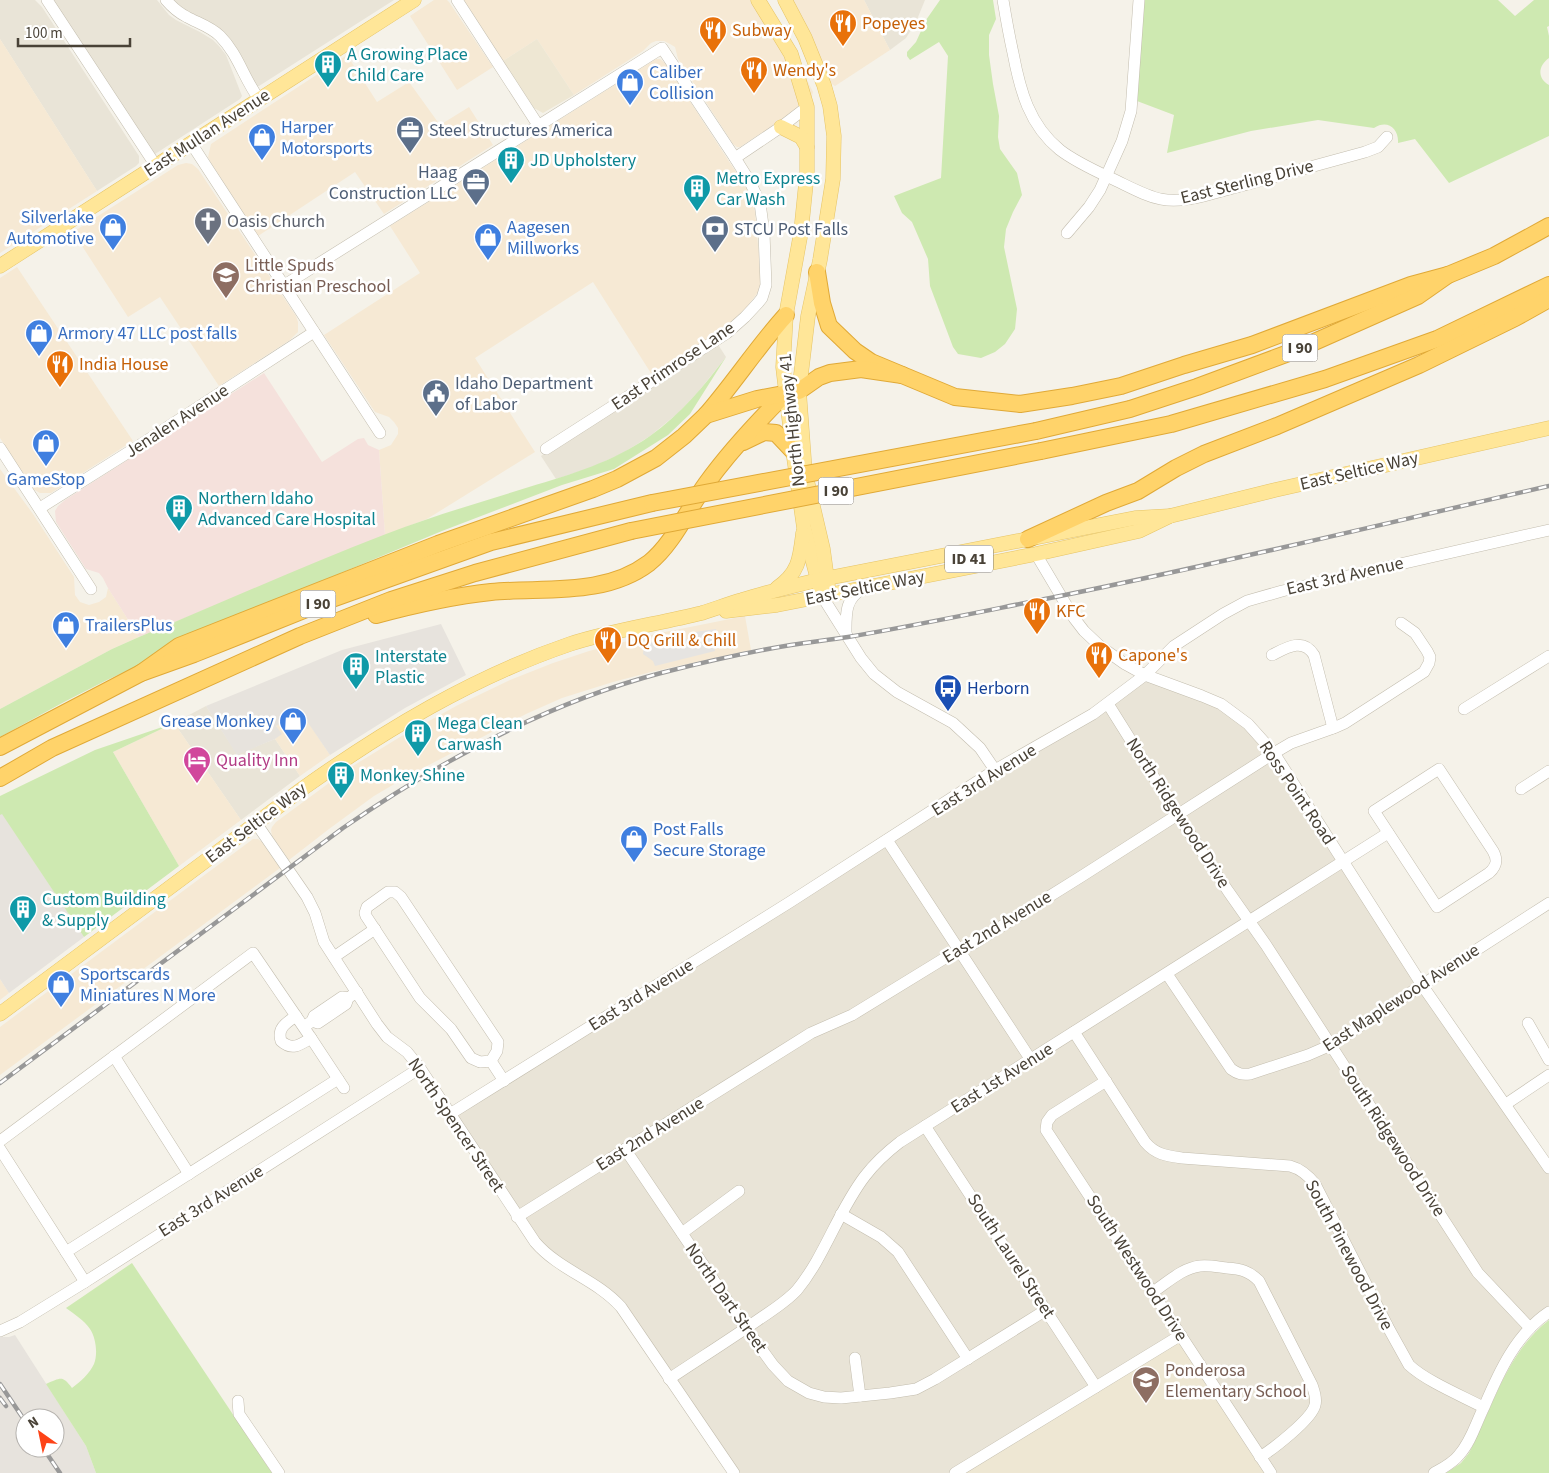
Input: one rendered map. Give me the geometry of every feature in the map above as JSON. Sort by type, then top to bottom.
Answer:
[{"type":"highway","name":"I 90","points":[[0,747],[141,672],[194,654],[329,600],[491,542],[652,503],[1036,431],[1130,409],[1197,387],[1294,351],[1418,296],[1448,275],[1494,256],[1549,226]]},
{"type":"highway","points":[[817,272],[822,303],[829,326],[855,351],[871,362],[955,397],[1020,404],[1121,386],[1252,345],[1411,285],[1448,275]]},
{"type":"highway","name":"I 90","points":[[0,778],[52,748],[300,636],[391,600],[475,573],[631,531],[1172,424],[1325,379],[1437,339],[1549,285]]},
{"type":"highway","points":[[1028,539],[1138,491],[1204,454],[1419,365],[1515,318],[1549,299]]},
{"type":"highway","points":[[141,672],[179,646],[438,544],[593,489],[617,479],[656,458],[671,448],[706,415],[737,378],[767,335],[786,315]]},
{"type":"highway","points":[[300,636],[456,597],[510,591],[593,587],[618,580],[636,572],[659,554],[706,483],[755,425],[793,392],[830,373],[861,369],[902,375]]},
{"type":"highway","points":[[706,415],[757,399],[793,392]]},
{"type":"highway","points":[[739,444],[764,432],[776,433],[793,451]]},
{"type":"main road","name":"East Mullan Avenue","points":[[0,266],[414,0]]},
{"type":"main road","name":"North Highway 41","points":[[758,0],[791,54],[807,107],[807,173],[800,232],[786,315],[783,367],[793,392],[805,472],[822,549],[822,579]]},
{"type":"main road","name":"North Highway 41","points":[[785,0],[805,38],[828,98],[832,120],[833,179],[808,316],[800,372],[793,392],[793,451],[804,528],[822,579]]},
{"type":"main road","points":[[791,54],[804,57],[813,69],[820,94],[824,98],[828,98]]},
{"type":"main road","points":[[781,127],[801,136],[807,147]]},
{"type":"main road","name":"East Seltice Way","points":[[0,1014],[350,755],[434,704],[485,679],[570,644],[597,636],[702,613],[774,590],[822,579],[1135,518],[1170,516],[1549,428]]},
{"type":"main road","name":"East Seltice Way","points":[[702,613],[777,605],[1036,554],[1139,531],[1170,516]]},
{"type":"main road","points":[[774,590],[784,584],[796,569],[804,528]]},
{"type":"main road","name":"Ross Point Road","points":[[1028,539],[1036,554]]},
{"type":"main road","name":"ID 41","points":[[909,579],[960,561],[1017,549],[1028,539]]},
{"type":"main road","points":[[822,549],[830,562],[841,570],[860,572]]},
{"type":"main road","points":[[822,579],[826,595]]},
{"type":"street","points":[[47,0],[156,166]]},
{"type":"street","points":[[166,0],[180,13],[219,35],[235,55],[247,82],[259,99]]},
{"type":"street","points":[[283,286],[538,125],[457,0]]},
{"type":"street","name":"East Sterling Drive","points":[[1002,0],[1025,103],[1033,120],[1059,149],[1078,162],[1155,199],[1185,201],[1365,152],[1378,147],[1387,137]]},
{"type":"street","points":[[1067,233],[1089,207],[1122,141],[1131,111],[1138,0]]},
{"type":"street","name":"East Primrose Lane","points":[[538,125],[662,48],[735,158],[755,192],[761,210],[767,278],[762,298],[727,333],[546,449]]},
{"type":"street","points":[[735,158],[807,107]]},
{"type":"street","points":[[191,143],[380,433]]},
{"type":"street","name":"Jenalen Avenue","points":[[40,508],[314,332]]},
{"type":"street","points":[[0,448],[91,589]]},
{"type":"street","name":"East 3rd Avenue","points":[[450,1114],[887,840],[995,770],[1108,704],[1145,675],[1174,646],[1223,614],[1247,601],[1291,588],[1549,530]]},
{"type":"street","name":"Ross Point Road","points":[[1036,554],[1074,618],[1084,631],[1101,647],[1145,675],[1221,704],[1248,724],[1274,753],[1422,985],[1549,1168]]},
{"type":"street","points":[[846,632],[846,610],[850,600],[865,588]]},
{"type":"street","points":[[826,595],[832,614],[874,674],[897,692],[953,723],[980,748],[995,770]]},
{"type":"street","name":"East 2nd Avenue","points":[[517,1217],[811,1033],[852,1015],[1082,876],[1274,753],[1291,743],[1336,728],[1345,723],[1427,668],[1430,657],[1428,651],[1415,633],[1401,623]]},
{"type":"street","points":[[1272,655],[1298,645],[1310,649],[1314,655],[1333,728]]},
{"type":"street","points":[[1464,709],[1549,656]]},
{"type":"street","name":"North Ridgewood Drive","points":[[1108,704],[1177,814],[1249,920]]},
{"type":"street","points":[[1439,769],[1493,850],[1497,863],[1495,868],[1489,873],[1437,907],[1388,833],[1374,811],[1439,769]]},
{"type":"street","points":[[1520,789],[1549,771]]},
{"type":"street","name":"North Spencer Street","points":[[256,823],[307,897],[315,913],[323,939],[352,995],[387,1037],[407,1052],[420,1068],[535,1242],[551,1258],[596,1285],[613,1299],[628,1317],[734,1473]]},
{"type":"street","name":"East 1st Avenue","points":[[669,1379],[746,1328],[795,1292],[813,1267],[856,1188],[877,1162],[900,1142],[1388,833]]},
{"type":"street","points":[[887,840],[1030,1060]]},
{"type":"street","points":[[388,892],[398,894],[498,1042],[497,1051],[491,1061],[480,1062],[471,1058],[450,1029],[420,998],[366,916],[367,907],[388,892]]},
{"type":"street","name":"East Maplewood Avenue","points":[[1167,974],[1231,1069],[1245,1075],[1308,1055],[1331,1045],[1549,903]]},
{"type":"street","name":"South Ridgewood Drive","points":[[1249,920],[1478,1273],[1530,1328]]},
{"type":"street","points":[[334,957],[375,930]]},
{"type":"street","points":[[0,1141],[253,953],[296,1016],[308,1024],[311,1038],[341,1084],[189,1174],[66,1252]]},
{"type":"street","points":[[308,1024],[314,1016],[342,997],[352,995]]},
{"type":"street","points":[[296,1016],[281,1029],[279,1036],[281,1042],[291,1047],[298,1046],[311,1038]]},
{"type":"street","points":[[1528,1023],[1549,1060]]},
{"type":"street","name":"South Pinewood Drive","points":[[1074,1032],[1145,1142],[1155,1152],[1164,1156],[1182,1158],[1290,1166],[1305,1172],[1315,1184],[1389,1329],[1410,1365],[1414,1370],[1483,1407]]},
{"type":"street","points":[[114,1056],[189,1174]]},
{"type":"street","points":[[491,1061],[504,1081]]},
{"type":"street","name":"East 3rd Avenue","points":[[0,1331],[20,1322],[85,1282],[420,1068]]},
{"type":"street","points":[[1506,1104],[1549,1075]]},
{"type":"street","name":"South Westwood Drive","points":[[1106,1081],[1052,1115],[1047,1122],[1046,1130],[1270,1473]]},
{"type":"street","name":"South Laurel Street","points":[[925,1126],[1096,1387]]},
{"type":"street","points":[[0,1149],[85,1282]]},
{"type":"street","name":"North Dart Street","points":[[625,1149],[666,1212],[778,1371],[794,1386],[809,1393],[824,1397],[841,1398],[916,1389],[1046,1310]]},
{"type":"street","points":[[682,1233],[740,1191]]},
{"type":"street","points":[[841,1214],[881,1237],[898,1252],[968,1359]]},
{"type":"street","points":[[1153,1292],[1178,1275],[1198,1266],[1241,1269],[1252,1274],[1259,1281],[1312,1385],[1316,1398],[1315,1407],[1306,1419],[1271,1450],[1260,1457]]},
{"type":"street","points":[[1434,1473],[1450,1464],[1460,1455],[1514,1347],[1530,1328],[1549,1312]]},
{"type":"street","points":[[954,1473],[1181,1335]]},
{"type":"street","points":[[855,1358],[860,1396]]},
{"type":"street","points":[[238,1401],[240,1414],[279,1473]]},
{"type":"shaded area","points":[[0,0],[35,0],[42,7],[139,156],[139,163],[136,166],[97,191],[0,39]]},
{"type":"shaded area","points":[[49,0],[157,0],[169,15],[213,40],[219,46],[226,55],[242,96],[155,154],[152,154]]},
{"type":"shaded area","points":[[171,0],[394,0],[259,86],[256,86],[241,57]]},
{"type":"shaded area","points":[[434,0],[447,0],[449,2],[493,67],[457,90],[410,16]]},
{"type":"shaded area","points":[[464,0],[765,0],[813,92],[811,100],[740,147],[737,147],[733,144],[678,59],[675,47],[670,44],[664,41],[651,43],[643,51],[574,95],[537,39],[503,61]]},
{"type":"shaded area","points":[[791,0],[864,0],[890,50],[835,86],[832,84]]},
{"type":"shaded area","points":[[864,0],[925,0],[916,22],[906,38],[890,50]]},
{"type":"shaded area","points":[[0,39],[97,191],[0,253]]},
{"type":"shaded area","points":[[537,39],[574,95],[543,113],[534,108],[503,61]]},
{"type":"shaded area","points":[[347,55],[377,102],[409,82],[440,125],[469,107],[493,145],[384,214],[355,172],[258,236],[211,163],[208,157],[211,144]]},
{"type":"shaded area","points":[[656,59],[660,59],[665,63],[747,189],[755,211],[761,278],[759,291],[746,308],[716,336],[654,378],[593,282],[475,358],[535,452],[427,519],[385,535],[379,450],[391,445],[398,434],[398,428],[389,417],[375,412],[324,335],[420,273],[390,226]]},
{"type":"shaded area","points":[[192,164],[198,169],[296,316],[298,322],[298,332],[290,340],[219,386],[160,297],[128,317],[73,232],[178,165]]},
{"type":"shaded area","points":[[17,267],[133,441],[51,493],[40,493],[33,489],[0,438],[0,278]]},
{"type":"shaded area","points":[[717,343],[726,357],[698,392],[678,413],[650,436],[623,453],[590,468],[556,479],[541,456]]},
{"type":"shaded area","points":[[264,373],[322,462],[358,439],[364,438],[368,445],[379,450],[385,535],[139,637],[103,578],[99,573],[86,569],[56,522],[55,511],[65,500]]},
{"type":"shaded area","points":[[0,469],[33,514],[74,577],[75,595],[80,602],[89,605],[99,602],[106,597],[108,588],[139,637],[112,649],[0,709]]},
{"type":"shaded area","points":[[745,616],[751,650],[613,682],[562,698],[526,714],[374,796],[289,860],[272,836],[271,830],[276,822],[348,769],[400,737],[458,705],[510,680],[589,651],[655,634]]},
{"type":"shaded area","points":[[441,624],[466,675],[405,708],[330,755],[300,711],[276,726],[282,734],[275,739],[237,755],[206,706],[342,650]]},
{"type":"shaded area","points":[[716,629],[718,642],[714,645],[715,651],[655,666],[653,661],[643,654],[644,644],[682,635],[684,640],[696,639],[695,632]]},
{"type":"shaded area","points":[[1145,675],[1174,685],[1248,724],[1549,1168],[1549,1312],[1530,1328],[1469,1440],[1434,1473],[730,1473],[628,1317],[551,1259],[450,1114]]},
{"type":"shaded area","points":[[206,706],[237,754],[275,739],[300,776],[241,820],[174,723]]},
{"type":"shaded area","points":[[300,710],[330,755],[300,776],[275,739],[281,734],[276,726]]},
{"type":"shaded area","points":[[174,723],[241,820],[179,866],[113,752]]},
{"type":"shaded area","points":[[2,813],[84,937],[9,993],[0,979],[0,814]]},
{"type":"shaded area","points":[[253,839],[258,839],[262,842],[280,868],[0,1075],[0,1027]]},
{"type":"shaded area","points":[[0,979],[9,993],[0,1000]]},
{"type":"shaded area","points":[[15,1335],[62,1408],[15,1408],[15,1458],[65,1458],[65,1413],[86,1446],[96,1473],[0,1473],[0,1337]]},
{"type":"shaded area","name":"Ponderosa Elementary School","points":[[1181,1335],[1269,1473],[954,1473]]},
{"type":"green space","points":[[940,0],[993,0],[996,19],[989,35],[989,55],[999,116],[998,137],[1000,149],[1017,173],[1022,195],[1006,229],[1004,247],[1017,309],[1015,329],[1005,344],[995,352],[981,358],[958,354],[953,347],[930,286],[928,259],[912,222],[902,213],[894,196],[941,178],[948,56],[939,42],[910,60],[907,56],[907,52],[916,42],[926,20]]},
{"type":"green space","points":[[1144,0],[1498,0],[1515,16],[1534,0],[1549,0],[1549,26],[1547,27],[1549,58],[1545,61],[1540,72],[1542,79],[1549,85],[1549,136],[1449,183],[1415,139],[1398,143],[1394,129],[1383,124],[1374,128],[1318,120],[1251,131],[1167,153],[1174,115],[1137,101]]},
{"type":"green space","points":[[726,357],[690,414],[668,435],[614,469],[562,485],[442,531],[312,585],[107,680],[0,737],[0,709],[112,649],[386,534],[439,515],[576,472],[622,453],[650,436],[672,419]]},
{"type":"green space","points":[[174,723],[113,752],[179,866],[84,937],[2,814],[0,815],[0,796],[95,750]]},
{"type":"green space","points":[[132,1263],[272,1473],[96,1473],[86,1446],[65,1413],[65,1408],[61,1408],[46,1384],[63,1379],[72,1388],[90,1371],[94,1364],[96,1346],[90,1329],[79,1317],[66,1308]]},
{"type":"green space","points":[[1549,1320],[1549,1473],[1446,1473],[1461,1463],[1469,1453],[1502,1381],[1512,1364],[1534,1333]]},
{"type":"railway","points":[[0,1083],[343,828],[380,803],[456,757],[577,700],[661,673],[726,658],[798,644],[901,628],[1121,583],[1549,486]]},
{"type":"railway","points":[[0,1384],[16,1408]]},
{"type":"railway","points":[[0,1398],[6,1406]]},
{"type":"railway","points":[[50,1458],[60,1473]]},
{"type":"place","name":"Popeyes","points":[[843,47]]},
{"type":"place","name":"Subway","points":[[713,54]]},
{"type":"place","name":"A Growing Place Child Care","points":[[328,88]]},
{"type":"place","name":"Wendy's","points":[[754,94]]},
{"type":"place","name":"Caliber Collision","points":[[630,106]]},
{"type":"place","name":"Steel Structures America","points":[[410,154]]},
{"type":"place","name":"Harper Motorsports","points":[[262,161]]},
{"type":"place","name":"JD Upholstery","points":[[511,184]]},
{"type":"place","name":"Haag Construction LLC","points":[[476,206]]},
{"type":"place","name":"Metro Express Car Wash","points":[[697,212]]},
{"type":"place","name":"Oasis Church","points":[[208,245]]},
{"type":"place","name":"Silverlake Automotive","points":[[113,251]]},
{"type":"place","name":"STCU Post Falls","points":[[715,253]]},
{"type":"place","name":"Aagesen Millworks","points":[[488,261]]},
{"type":"place","name":"Little Spuds Christian Preschool","points":[[226,299]]},
{"type":"place","name":"Armory 47 LLC post falls","points":[[39,357]]},
{"type":"place","name":"India House","points":[[60,388]]},
{"type":"place","name":"Idaho Department of Labor","points":[[436,417]]},
{"type":"place","name":"GameStop","points":[[46,467]]},
{"type":"place","name":"Northern Idaho Advanced Care Hospital","points":[[179,532]]},
{"type":"place","name":"KFC","points":[[1037,635]]},
{"type":"place","name":"TrailersPlus","points":[[66,649]]},
{"type":"place","name":"DQ Grill & Chill","points":[[608,664]]},
{"type":"place","name":"Capone's","points":[[1099,679]]},
{"type":"place","name":"Interstate Plastic","points":[[356,690]]},
{"type":"place","name":"Herborn","points":[[948,712]]},
{"type":"place","name":"Grease Monkey","points":[[293,745]]},
{"type":"place","name":"Mega Clean Carwash","points":[[418,757]]},
{"type":"place","name":"Quality Inn","points":[[197,784]]},
{"type":"place","name":"Monkey Shine","points":[[341,799]]},
{"type":"place","name":"Post Falls Secure Storage","points":[[634,863]]},
{"type":"place","name":"Custom Building & Supply","points":[[23,933]]},
{"type":"place","name":"Sportscards Miniatures N More","points":[[61,1008]]},
{"type":"place","name":"Ponderosa Elementary School","points":[[1146,1404]]}]
